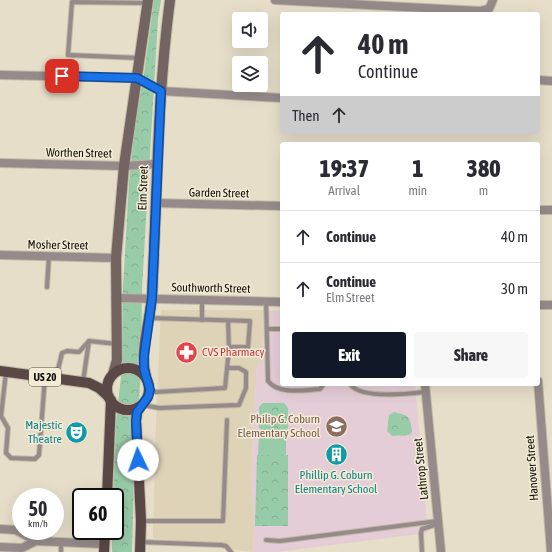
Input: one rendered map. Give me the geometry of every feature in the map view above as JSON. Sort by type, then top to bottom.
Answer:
[{"type":"main road","name":"Elm Street","points":[[146,377],[144,356],[152,298],[161,91],[170,0]]},
{"type":"main road","name":"Elm Street","points":[[111,376],[117,364],[116,258],[124,166],[148,2]]},
{"type":"main road","name":"US 20","points":[[86,383],[111,376],[122,368],[129,367],[141,372],[146,377]]},
{"type":"main road","name":"US 20","points":[[3,371],[86,383],[99,388],[110,399]]},
{"type":"main road","points":[[106,488],[110,399],[107,390],[111,376]]},
{"type":"main road","points":[[141,547],[136,421],[137,412],[148,397],[150,390],[146,377]]},
{"type":"main road","points":[[110,399],[118,408],[125,410],[132,410],[142,405]]},
{"type":"street","points":[[275,0],[480,10],[489,9],[493,0]]},
{"type":"street","points":[[0,75],[137,78],[161,91],[280,98]]},
{"type":"street","points":[[540,80],[552,80]]},
{"type":"street","name":"Worthen Street","points":[[0,163],[124,166],[157,164]]},
{"type":"street","name":"Garden Street","points":[[156,204],[280,206]]},
{"type":"street","points":[[540,210],[552,210]]},
{"type":"street","name":"Mosher Street","points":[[0,255],[116,258]]},
{"type":"street","name":"Southworth Street","points":[[116,298],[280,302]]},
{"type":"street","points":[[540,305],[552,305]]},
{"type":"street","name":"Hanover Street","points":[[538,386],[551,552]]},
{"type":"street","name":"Lathrop Street","points":[[425,388],[441,552]]},
{"type":"street","points":[[0,529],[16,530],[36,541],[61,542],[104,548]]},
{"type":"street","points":[[0,547],[18,550],[25,548],[36,541]]},
{"type":"lane","points":[[140,58],[68,55],[72,2],[148,2]]},
{"type":"lane","points":[[47,286],[49,256]]},
{"type":"lane","points":[[202,300],[202,320]]},
{"type":"lane","points":[[266,301],[268,381],[272,387],[283,390],[320,389],[322,386]]},
{"type":"lane","points":[[149,318],[250,321],[248,347],[231,347],[229,349]]},
{"type":"lane","points":[[150,390],[156,392],[225,388],[229,349],[228,321]]},
{"type":"lane","points":[[267,329],[280,329]]},
{"type":"lane","points":[[89,341],[117,344]]},
{"type":"lane","points":[[56,378],[62,353],[67,351],[79,352],[89,341]]},
{"type":"lane","points":[[86,383],[89,341]]},
{"type":"lane","points":[[142,405],[159,408],[238,405],[246,388],[246,372],[239,368],[228,368]]},
{"type":"lane","points":[[3,371],[1,416],[8,428],[6,453],[8,456],[19,458],[38,458],[45,377]]},
{"type":"lane","points":[[351,386],[364,393],[425,388]]},
{"type":"lane","points":[[141,521],[223,521],[227,420]]},
{"type":"lane","points":[[266,540],[280,540],[438,522]]},
{"type":"lane","points":[[422,552],[422,529],[438,522]]},
{"type":"lane","points":[[61,542],[61,552]]},
{"type":"lane","points":[[141,547],[222,545],[226,546],[231,552]]},
{"type":"shaded area","points":[[161,310],[264,310],[262,364],[257,363],[254,414],[251,482],[254,520],[253,552],[153,538]]},
{"type":"shaded area","name":"Philip G. Coburn Elementary School","points":[[264,310],[280,311],[280,386],[415,386],[428,533],[277,552],[253,552],[254,520],[251,482],[254,414],[257,363],[262,364]]},
{"type":"green space","points":[[154,0],[161,0],[158,19],[142,288],[141,372],[134,476],[132,552],[112,552],[112,540],[124,540],[124,488],[113,488],[116,422],[122,368],[123,288],[129,182],[135,123],[144,74]]},
{"type":"green space","points":[[263,403],[284,403],[288,408],[288,428],[285,431],[262,431],[259,428],[259,407]]},
{"type":"green space","points":[[394,412],[408,417],[412,432],[409,435],[392,436],[387,431],[389,415]]},
{"type":"green space","points":[[259,435],[286,436],[286,455],[258,455]]},
{"type":"green space","points":[[257,455],[288,455],[288,526],[255,526]]},
{"type":"place","name":"CVS Pharmacy","points":[[187,352]]},
{"type":"place","name":"Philip G. Coburn Elementary School","points":[[336,426]]},
{"type":"place","name":"Majestic Theatre","points":[[77,432]]},
{"type":"place","name":"Phillip G. Coburn Elementary School","points":[[336,454]]},
{"type":"route","points":[[62,76],[137,78],[161,91],[152,298],[144,356],[144,369],[150,390],[148,397],[137,412],[138,460]]}]
